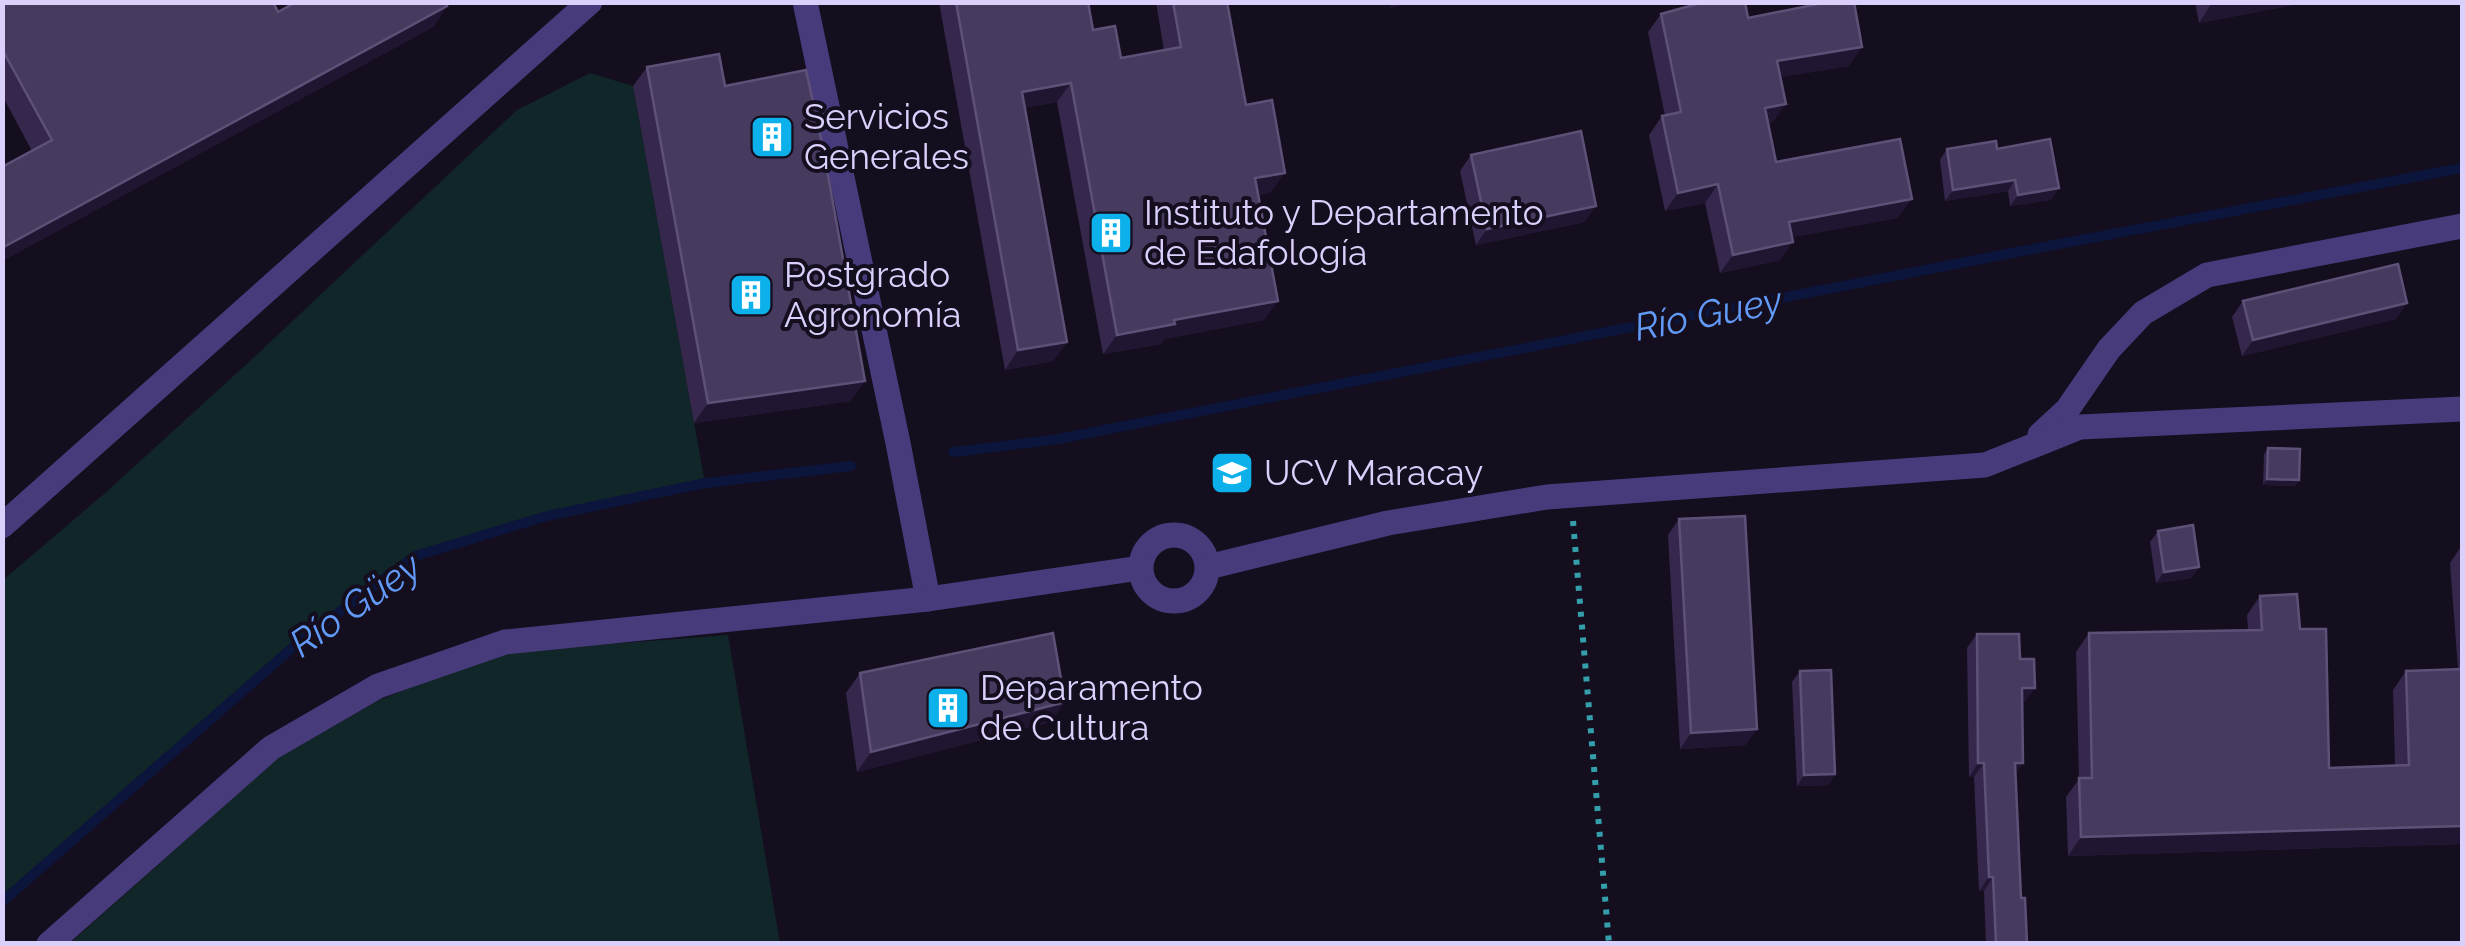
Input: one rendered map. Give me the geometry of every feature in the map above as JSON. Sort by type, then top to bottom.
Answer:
[{"type":"lane","points":[[2,526],[590,2]]},
{"type":"lane","points":[[804,2],[928,599]]},
{"type":"lane","points":[[2028,446],[2067,410],[2109,349],[2143,313],[2207,275],[2462,226]]},
{"type":"lane","points":[[1208,567],[1388,523],[1570,495],[1985,465],[2080,426],[2462,409]]},
{"type":"lane","points":[[1172,534],[1196,543],[1208,567],[1198,592],[1187,600],[1174,602],[1161,600],[1150,592],[1140,568],[1150,545],[1172,534]]},
{"type":"lane","points":[[49,944],[271,748],[378,686],[505,642],[928,599],[1140,568]]},
{"type":"path","points":[[1570,495],[1610,944]]},
{"type":"green space","points":[[590,73],[633,86],[705,483],[547,516],[415,556],[299,642],[3,902],[3,580],[251,360],[517,110]]},
{"type":"green space","points":[[728,635],[780,943],[69,944],[279,757],[381,699],[506,652]]},
{"type":"building","points":[[2,2],[273,2],[278,12],[296,2],[445,2],[447,6],[2,248],[2,167],[52,140],[2,49]]},
{"type":"building","points":[[956,2],[1088,2],[1093,30],[1115,26],[1121,58],[1181,47],[1173,2],[1227,2],[1246,105],[1272,100],[1285,173],[1255,178],[1278,301],[1117,335],[1071,83],[1022,92],[1067,342],[1018,350]]},
{"type":"building","points":[[1704,2],[1745,2],[1748,18],[1828,2],[1854,2],[1862,47],[1777,61],[1786,104],[1765,108],[1776,162],[1900,139],[1912,199],[1789,222],[1793,242],[1733,255],[1718,184],[1678,193],[1662,116],[1681,112],[1661,14]]},
{"type":"building","name":"Postgrado Agronomía","points":[[719,54],[725,86],[806,70],[865,381],[708,403],[647,67]]},
{"type":"building","points":[[1581,131],[1596,206],[1487,229],[1471,155]]},
{"type":"building","points":[[2050,139],[2059,188],[2018,195],[2015,180],[1953,190],[1947,149],[1996,141],[1997,149]]},
{"type":"building","points":[[2398,264],[2407,303],[2253,340],[2243,301]]},
{"type":"building","points":[[2268,448],[2300,449],[2299,480],[2267,479]]},
{"type":"building","points":[[1745,516],[1757,729],[1691,733],[1679,519]]},
{"type":"building","points":[[2193,525],[2199,567],[2164,572],[2158,531]]},
{"type":"building","points":[[2297,594],[2300,629],[2326,629],[2329,768],[2409,765],[2406,671],[2462,669],[2462,826],[2081,837],[2079,778],[2092,778],[2089,633],[2262,630],[2260,596]]},
{"type":"building","name":"Deparamento de Cultura","points":[[1053,633],[1065,702],[871,752],[860,673]]},
{"type":"building","points":[[1977,634],[2019,634],[2020,659],[2034,659],[2035,688],[2022,688],[2023,763],[2015,763],[2027,944],[1996,944],[1984,763],[1978,763]]},
{"type":"building","points":[[1831,670],[1835,774],[1804,775],[1800,671]]},
{"type":"waterway","name":"Río Guey","points":[[953,452],[1058,439],[2462,168]]},
{"type":"waterway","name":"Río Güey","points":[[2,902],[299,642],[415,556],[547,516],[705,483],[851,466]]},
{"type":"place","name":"Servicios Generales","points":[[772,137]]},
{"type":"place","name":"Instituto y Departamento de Edafología","points":[[1111,233]]},
{"type":"place","name":"Postgrado Agronomía","points":[[751,295]]},
{"type":"place","name":"UCV Maracay","points":[[1232,473]]},
{"type":"place","name":"Deparamento de Cultura","points":[[948,708]]}]
